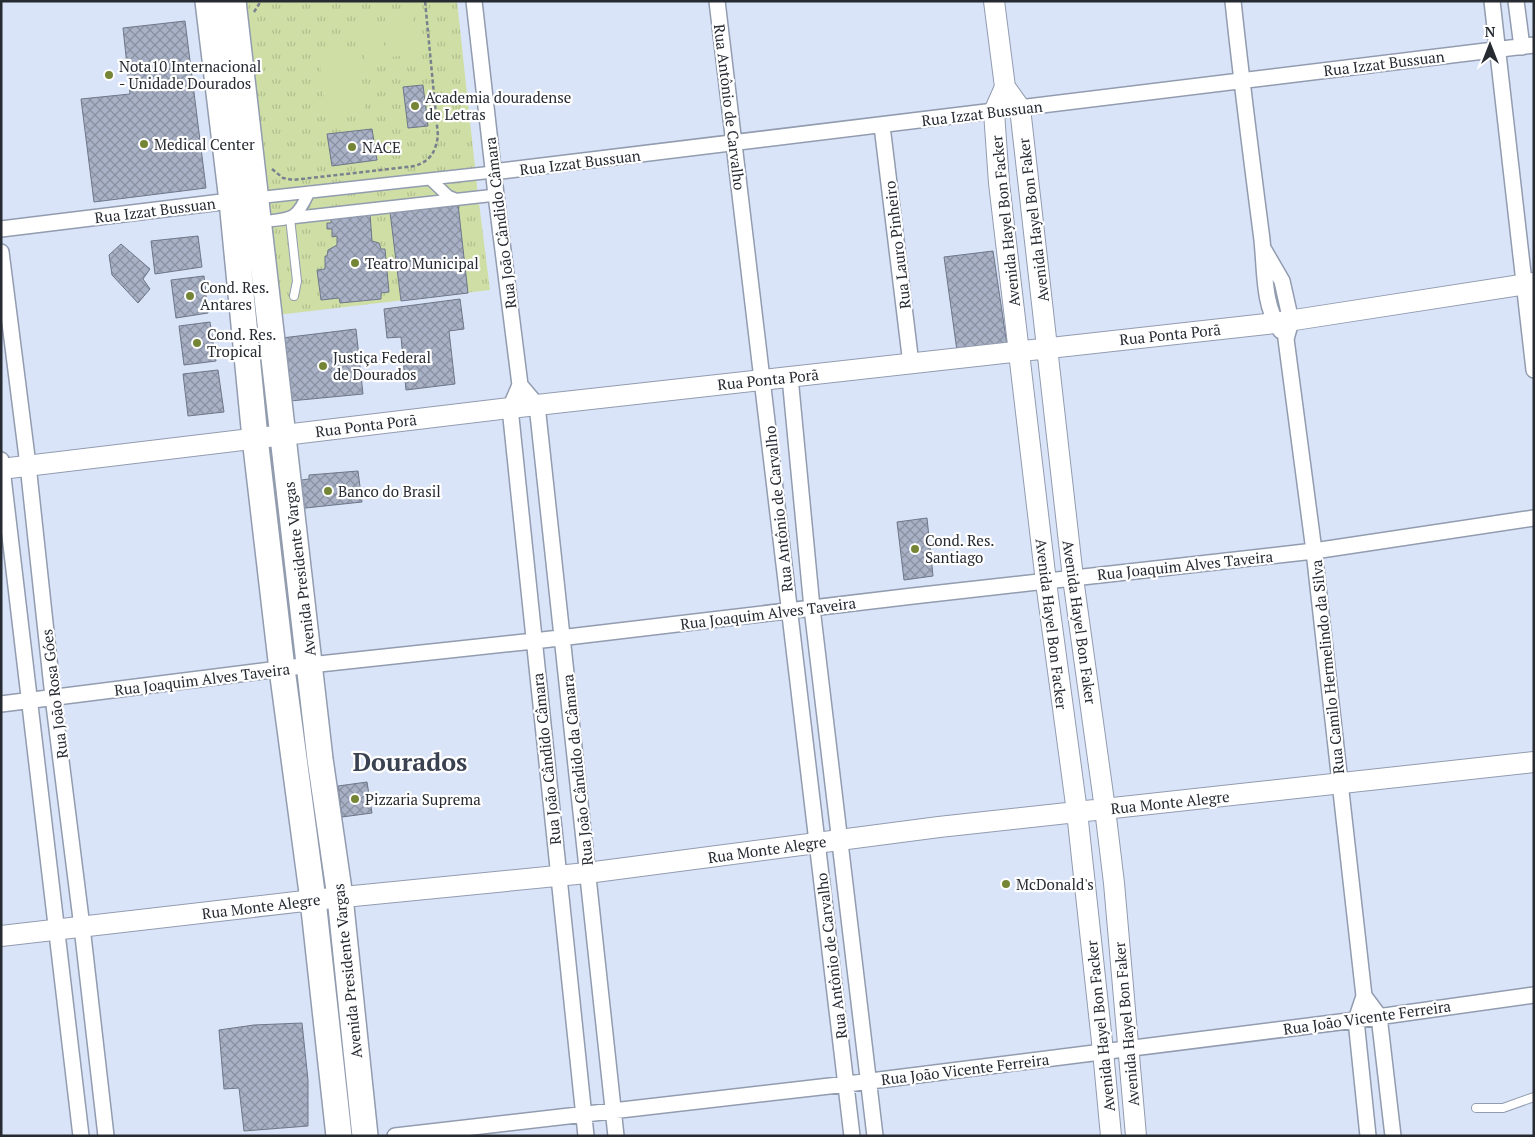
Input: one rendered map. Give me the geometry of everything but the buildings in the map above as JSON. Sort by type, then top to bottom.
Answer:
[{"type":"main road","name":"Avenida Presidente Vargas","points":[[208,1],[232,201],[255,438],[282,669],[313,900],[339,1136]]},
{"type":"main road","name":"Avenida Presidente Vargas","points":[[243,8],[256,198],[320,759],[340,897],[365,1136]]},
{"type":"main road","points":[[332,1076],[358,1074]]},
{"type":"street","name":"Rua João Cândido Câmara","points":[[474,1],[520,385],[510,408],[586,1136]]},
{"type":"street","name":"Rua Antônio de Carvalho","points":[[717,1],[852,1136]]},
{"type":"street","points":[[994,1],[1004,87],[994,112]]},
{"type":"street","points":[[1233,1],[1241,81]]},
{"type":"street","points":[[1492,1],[1529,284],[1534,370]]},
{"type":"street","points":[[1516,1],[1528,46]]},
{"type":"street","name":"Rua Izzat Bussuan","points":[[1,229],[735,144],[1528,46]]},
{"type":"street","name":"Rua Camilo Hermelindo da Silva","points":[[1241,81],[1264,250],[1282,281],[1284,327],[1314,551],[1364,996],[1356,1020]]},
{"type":"street","points":[[1004,87],[1020,108]]},
{"type":"street","name":"Avenida Hayel Bon Faker","points":[[1020,108],[1073,578],[1105,809],[1136,1136]]},
{"type":"street","name":"Avenida Hayel Bon Facker","points":[[994,112],[1000,183],[1046,582],[1076,812],[1103,1051],[1110,1136]]},
{"type":"street","name":"Rua Lauro Pinheiro","points":[[882,126],[911,364]]},
{"type":"street","points":[[430,179],[448,196],[456,199]]},
{"type":"street","points":[[290,218],[301,210],[309,192]]},
{"type":"street","points":[[259,222],[496,196]]},
{"type":"street","name":"Rua João Rosa Góes","points":[[1,252],[28,465],[53,697],[106,1136]]},
{"type":"street","name":"Rua Ponta Porã","points":[[2,466],[28,465],[283,434],[1020,351],[1284,327],[1529,284]]},
{"type":"street","name":"Rua Antônio de Carvalho","points":[[790,377],[812,608],[875,1136]]},
{"type":"street","points":[[520,385],[537,405]]},
{"type":"street","name":"Rua João Cândido da Câmara","points":[[537,405],[616,1136]]},
{"type":"street","name":"Rua João Rosa Góes","points":[[2,466],[81,1136]]},
{"type":"street","name":"Rua Joaquim Alves Taveira","points":[[1,704],[310,665],[1314,551],[1534,518]]},
{"type":"street","name":"Rua Monte Alegre","points":[[1,936],[340,897],[558,877],[939,827],[1534,762]]},
{"type":"street","name":"Rua João Vicente Ferreira","points":[[395,1136],[847,1084],[1356,1020],[1534,995]]},
{"type":"street","points":[[1364,996],[1379,1016],[1393,1136]]},
{"type":"street","points":[[1356,1020],[1368,1136]]},
{"type":"lane","points":[[290,218],[297,281],[294,296]]},
{"type":"lane","points":[[1476,1108],[1503,1108],[1534,1097]]},
{"type":"path","points":[[243,8],[255,8],[261,1]]},
{"type":"path","points":[[269,164],[283,178],[293,180],[415,166],[426,162],[436,148],[438,136],[425,1]]},
{"type":"green space","points":[[241,1],[457,1],[490,290],[277,315]]},
{"type":"green space","points":[[411,9],[417,54],[391,57],[384,12]]},
{"type":"green space","points":[[381,26],[387,63],[366,65],[360,30]]},
{"type":"green space","points":[[358,50],[365,111],[326,116],[319,55]]},
{"type":"place","name":"Nota10 Internacional - Unidade Dourados","points":[[109,75]]},
{"type":"place","name":"Academia douradense de Letras","points":[[415,106]]},
{"type":"place","name":"Medical Center","points":[[144,144]]},
{"type":"place","name":"NACE","points":[[352,147]]},
{"type":"place","name":"Teatro Municipal","points":[[355,263]]},
{"type":"place","name":"Cond. Res. Antares","points":[[190,296]]},
{"type":"place","name":"Cond. Res. Tropical","points":[[197,343]]},
{"type":"place","name":"Justiça Federal de Dourados","points":[[323,366]]},
{"type":"place","name":"Banco do Brasil","points":[[328,491]]},
{"type":"place","name":"Cond. Res. Santiago","points":[[915,549]]},
{"type":"place","name":"Pizzaria Suprema","points":[[355,799]]},
{"type":"place","name":"McDonald's","points":[[1006,884]]},
{"type":"district","name":"Dourados","points":[[410,761]]}]
